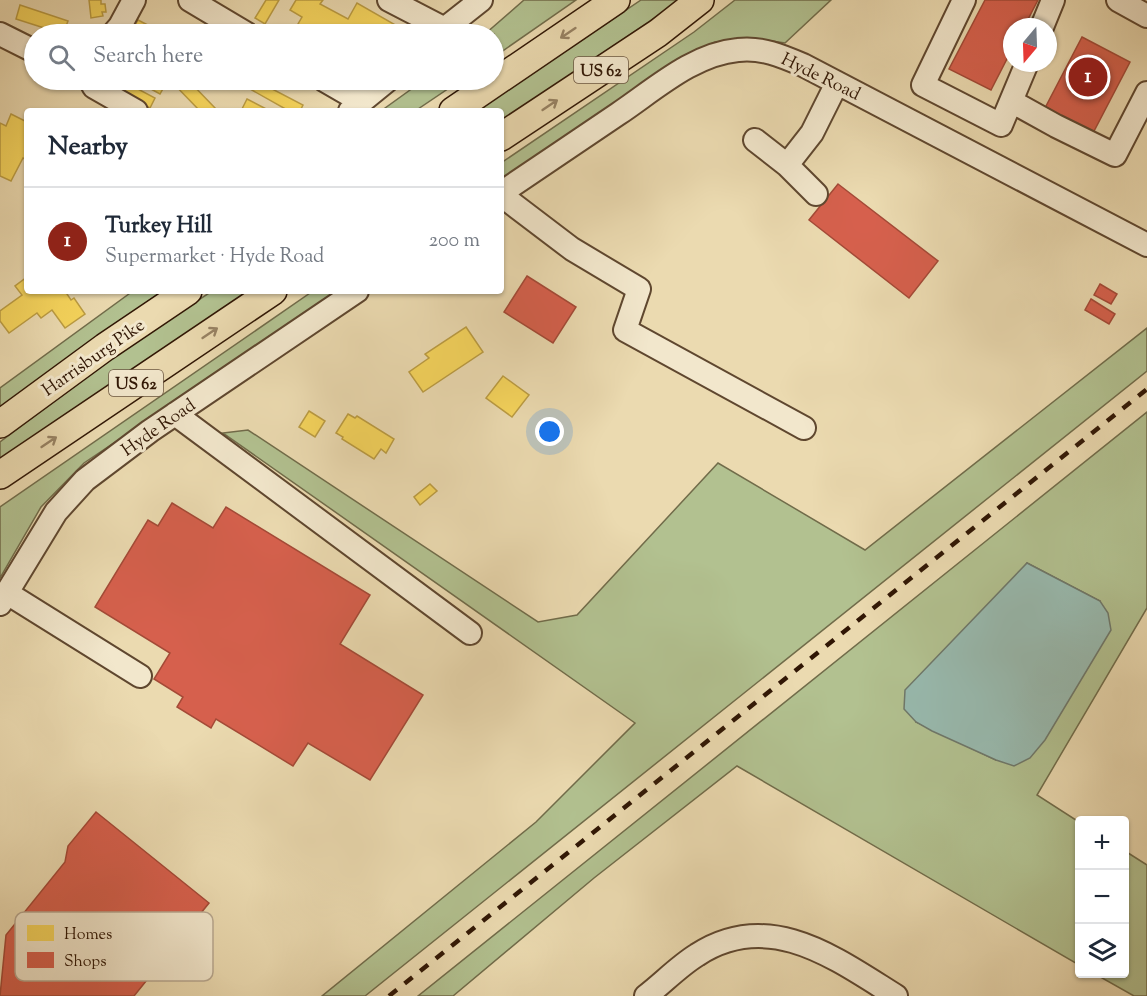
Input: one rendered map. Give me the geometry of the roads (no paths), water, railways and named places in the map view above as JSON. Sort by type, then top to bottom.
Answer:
[{"type":"main road","name":"US 62","points":[[504,76],[616,0]]},
{"type":"main road","name":"US 62","points":[[504,135],[658,33],[700,0]]},
{"type":"main road","name":"US 62","points":[[457,108],[484,90]]},
{"type":"main road","name":"Harrisburg Pike","points":[[0,424],[105,347],[184,294]]},
{"type":"main road","name":"US 62","points":[[0,475],[269,294]]},
{"type":"street","points":[[121,24],[134,0]]},
{"type":"street","points":[[190,0],[231,24]]},
{"type":"street","points":[[389,0],[428,24]]},
{"type":"street","points":[[451,24],[481,0]]},
{"type":"street","points":[[964,0],[923,85],[1001,125],[1023,72]]},
{"type":"street","points":[[1046,18],[1053,0]]},
{"type":"street","points":[[1118,0],[1147,16]]},
{"type":"street","points":[[0,34],[24,46]]},
{"type":"street","name":"Hyde Road","points":[[504,192],[683,70],[720,53],[738,50],[769,52],[803,65],[837,82],[1147,245]]},
{"type":"street","points":[[787,165],[812,133],[837,82]]},
{"type":"street","points":[[99,90],[131,108]]},
{"type":"street","points":[[336,90],[356,106],[376,90]]},
{"type":"street","points":[[1011,101],[1115,155],[1147,93]]},
{"type":"street","points":[[755,140],[787,165],[816,194]]},
{"type":"street","points":[[504,196],[572,249],[639,289],[625,330],[804,428]]},
{"type":"street","name":"Hyde Road","points":[[3,599],[56,512],[74,490],[150,430],[353,294]]},
{"type":"street","points":[[175,414],[470,633]]},
{"type":"street","points":[[3,599],[140,676]]},
{"type":"street","points":[[646,996],[696,955],[718,944],[743,938],[768,937],[793,940],[816,949],[896,996]]},
{"type":"water","points":[[1027,563],[1100,601],[1108,613],[1111,630],[1045,740],[1030,758],[1014,766],[996,760],[916,722],[904,709],[905,690]]},
{"type":"railway","points":[[389,996],[1147,389]]},
{"type":"place","name":"Turkey Hill","points":[[1088,77]]}]
